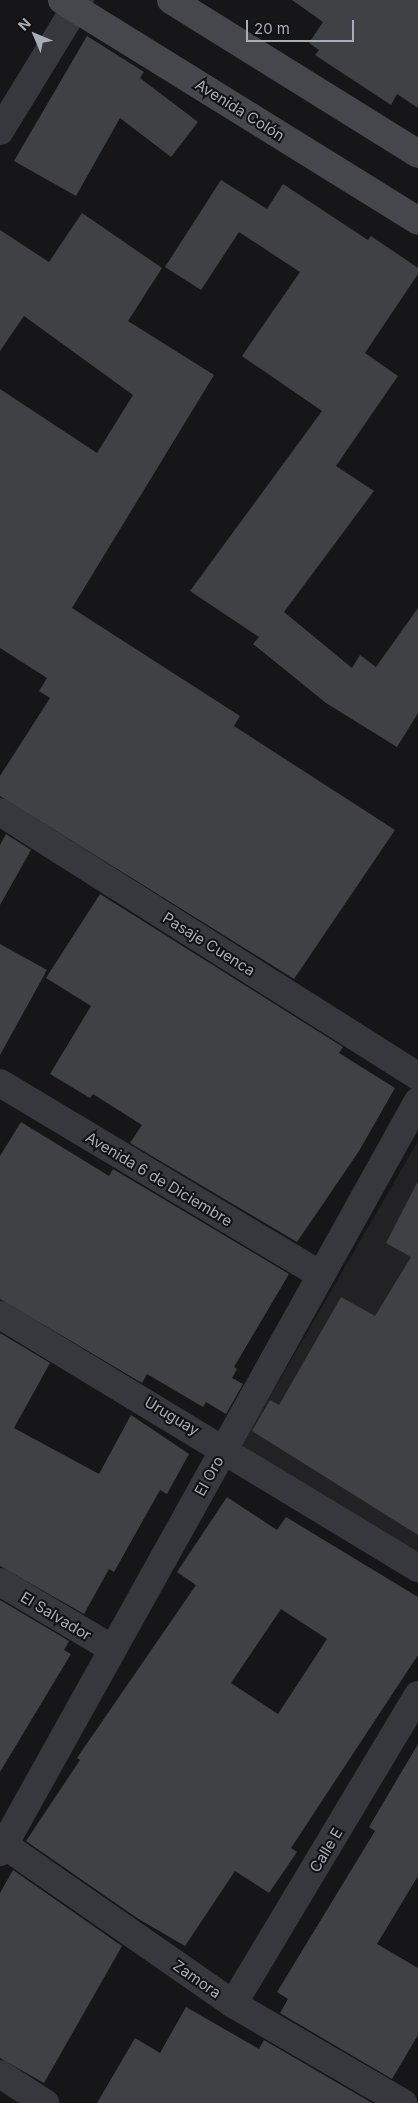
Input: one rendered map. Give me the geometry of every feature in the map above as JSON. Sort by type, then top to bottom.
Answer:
[{"type":"street","points":[[171,0],[418,154]]},
{"type":"street","points":[[0,131],[72,3]]},
{"type":"street","name":"Avenida Colón","points":[[72,3],[418,221]]},
{"type":"street","name":"Pasaje Cuenca","points":[[0,812],[418,1076]]},
{"type":"street","name":"Avenida 6 de Diciembre","points":[[0,1084],[319,1274]]},
{"type":"street","name":"El Oro","points":[[1,1846],[225,1448],[319,1274],[418,1101]]},
{"type":"street","name":"Uruguay","points":[[0,1315],[225,1448],[418,1568]]},
{"type":"street","name":"El Salvador","points":[[0,1582],[113,1649]]},
{"type":"street","name":"Calle E","points":[[233,2004],[418,1695]]},
{"type":"street","name":"Zamora","points":[[1,1846],[233,2004],[403,2103]]},
{"type":"street","points":[[0,2074],[33,2100]]},
{"type":"shaded area","points":[[418,1141],[418,1554],[242,1445]]},
{"type":"building","points":[[292,0],[418,0],[418,108],[397,94],[391,105],[315,55],[319,50],[309,43],[323,22]]},
{"type":"building","points":[[87,36],[144,72],[140,78],[198,122],[171,157],[120,118],[76,196],[14,161]]},
{"type":"building","points":[[221,180],[267,209],[283,184],[368,240],[371,236],[418,268],[418,274],[365,353],[398,376],[336,466],[374,491],[284,612],[352,668],[360,655],[376,667],[418,608],[418,713],[397,747],[326,703],[253,644],[259,637],[190,591],[322,411],[242,356],[300,272],[239,232],[201,290],[165,267]]},
{"type":"building","points":[[82,213],[162,268],[128,321],[214,375],[72,608],[240,716],[234,726],[395,830],[294,979],[0,796],[0,776],[50,698],[39,691],[47,678],[0,648],[0,389],[97,453],[133,395],[24,316],[0,351],[0,230],[49,262]]},
{"type":"building","points":[[6,834],[31,850],[0,905],[0,845]]},
{"type":"building","points":[[100,894],[343,1047],[339,1053],[395,1088],[359,1151],[297,1242],[130,1143],[142,1125],[93,1094],[90,1098],[50,1074],[91,1006],[46,978]]},
{"type":"building","points":[[0,944],[47,970],[0,1055]]},
{"type":"building","points":[[21,1122],[109,1176],[113,1169],[289,1274],[234,1367],[237,1369],[232,1378],[243,1384],[226,1414],[206,1402],[203,1407],[147,1374],[142,1383],[0,1299],[0,1156]]},
{"type":"building","points":[[418,1181],[418,1535],[252,1431],[270,1400],[279,1405],[341,1297],[375,1316],[411,1257],[386,1243]]},
{"type":"building","points":[[0,1333],[50,1363],[14,1428],[99,1474],[131,1415],[189,1454],[167,1494],[160,1490],[114,1572],[109,1569],[84,1614],[0,1566]]},
{"type":"building","points":[[227,1497],[277,1530],[286,1517],[418,1597],[418,1655],[291,1848],[297,1852],[269,1893],[235,1871],[185,1946],[137,1918],[26,1841],[80,1760],[77,1758],[196,1585],[177,1572]],"holes":[[[281,1609],[327,1639],[278,1714],[231,1683]]]},
{"type":"building","points":[[0,1600],[69,1641],[64,1650],[71,1654],[0,1772]]},
{"type":"building","points":[[418,1744],[418,1876],[377,1944],[418,1968],[418,2035],[392,2079],[280,2013],[288,1999],[277,1992],[375,1831],[369,1827]]},
{"type":"building","points":[[13,1870],[122,1946],[44,2083],[0,2058],[0,1893]]},
{"type":"building","points":[[186,2007],[259,2049],[264,2040],[372,2103],[97,2103],[135,2038],[160,2053]]}]
